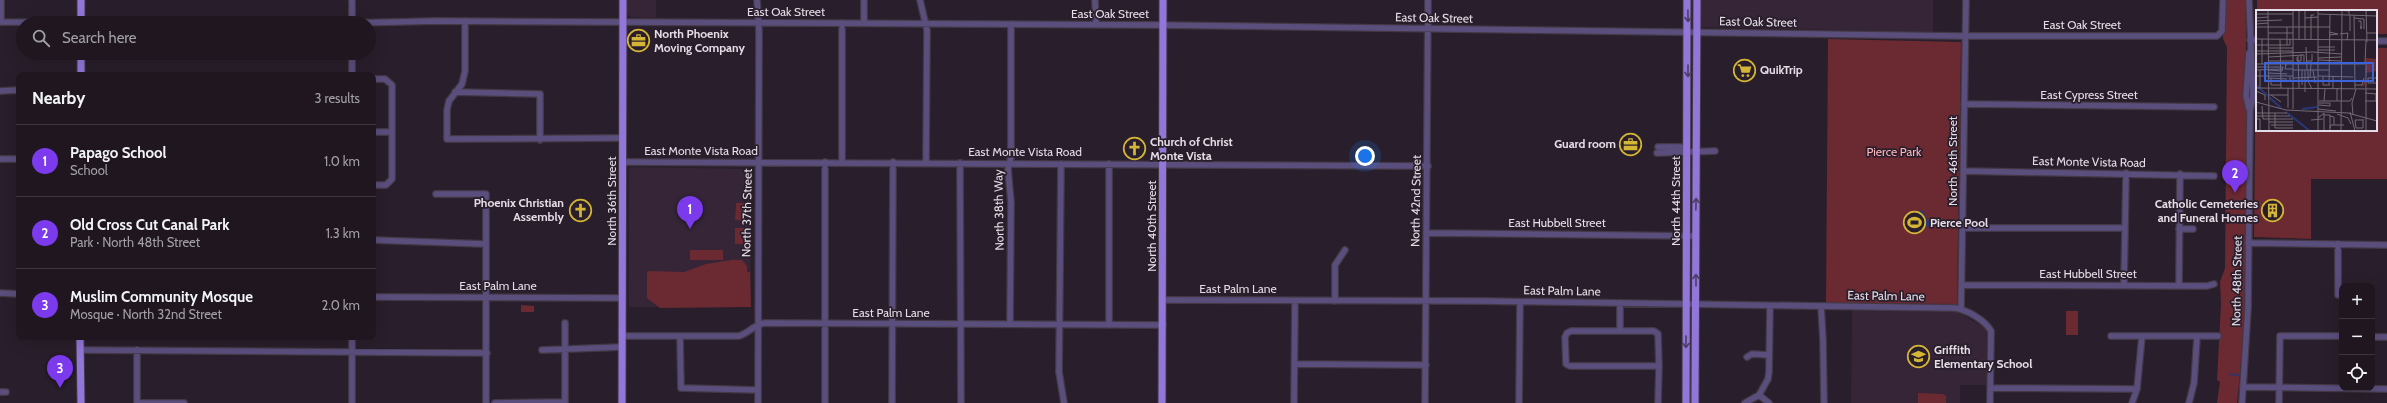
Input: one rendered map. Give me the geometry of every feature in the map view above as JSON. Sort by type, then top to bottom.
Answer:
[{"type":"main road","points":[[81,0],[81,16]]},
{"type":"main road","name":"North 36th Street","points":[[622,403],[623,0]]},
{"type":"main road","name":"North 40th Street","points":[[1162,403],[1163,0]]},
{"type":"main road","name":"North 44th Street","points":[[1687,0],[1696,236],[1695,403]]},
{"type":"main road","name":"North 44th Street","points":[[1686,403],[1686,236],[1698,33],[1697,0]]},
{"type":"main road","points":[[80,72],[81,60]]},
{"type":"main road","points":[[80,340],[81,403]]},
{"type":"street","points":[[0,22],[1,0]]},
{"type":"street","points":[[352,0],[352,16]]},
{"type":"street","name":"North 37th Street","points":[[757,0],[758,403]]},
{"type":"street","points":[[864,0],[864,23]]},
{"type":"street","points":[[920,0],[926,24],[926,163]]},
{"type":"street","points":[[1095,0],[1096,25]]},
{"type":"street","name":"North 42nd Street","points":[[1425,403],[1428,166],[1428,0]]},
{"type":"street","name":"North 46th Street","points":[[1961,309],[1966,0]]},
{"type":"street","name":"East Oak Street","points":[[376,23],[466,21],[758,22],[1163,25],[1965,36],[2220,35],[2222,0]]},
{"type":"street","name":"North 48th Street","points":[[2242,403],[2248,308],[2250,111],[2246,91],[2250,40],[2250,0]]},
{"type":"street","points":[[466,21],[466,67],[462,84],[455,92],[447,110],[447,139],[540,140],[623,138]]},
{"type":"street","name":"East Oak Street","points":[[0,22],[16,22]]},
{"type":"street","points":[[842,23],[842,162]]},
{"type":"street","name":"North 38th Way","points":[[1010,324],[1009,163],[1011,24]]},
{"type":"street","points":[[2250,40],[2256,40]]},
{"type":"street","points":[[352,60],[352,72]]},
{"type":"street","points":[[376,79],[389,81],[392,85],[390,183],[386,185],[376,185]]},
{"type":"street","points":[[0,91],[16,90]]},
{"type":"street","points":[[455,92],[540,94],[540,140]]},
{"type":"street","name":"East Cypress Street","points":[[1964,104],[2214,107]]},
{"type":"street","points":[[376,132],[392,132]]},
{"type":"street","points":[[1658,147],[1681,147],[1692,151]]},
{"type":"street","points":[[1657,153],[1681,154],[1692,151],[1715,151]]},
{"type":"street","points":[[0,159],[16,159]]},
{"type":"street","name":"East Monte Vista Road","points":[[623,162],[893,162],[1428,166]]},
{"type":"street","points":[[824,403],[825,162]]},
{"type":"street","points":[[892,403],[893,162]]},
{"type":"street","points":[[960,163],[959,324],[961,403]]},
{"type":"street","points":[[1061,164],[1059,372],[1064,403]]},
{"type":"street","points":[[1109,164],[1109,325]]},
{"type":"street","name":"East Monte Vista Road","points":[[1964,171],[2180,174],[2214,176]]},
{"type":"street","points":[[2124,285],[2126,173]]},
{"type":"street","points":[[2179,285],[2180,174]]},
{"type":"street","points":[[436,194],[486,194],[486,403]]},
{"type":"street","points":[[1963,228],[2125,228]]},
{"type":"street","points":[[2179,229],[2193,229]]},
{"type":"street","name":"East Hubbell Street","points":[[1426,233],[1696,236]]},
{"type":"street","points":[[376,240],[485,244]]},
{"type":"street","points":[[2248,243],[2387,245]]},
{"type":"street","points":[[2338,244],[2338,295]]},
{"type":"street","points":[[1335,301],[1335,265],[1345,250]]},
{"type":"street","name":"East Hubbell Street","points":[[1962,285],[2214,284]]},
{"type":"street","points":[[0,294],[16,294]]},
{"type":"street","name":"East Palm Lane","points":[[376,297],[622,298]]},
{"type":"street","name":"East Palm Lane","points":[[1163,300],[1620,303],[1961,309]]},
{"type":"street","points":[[1294,403],[1295,301]]},
{"type":"street","points":[[1519,403],[1520,302]]},
{"type":"street","points":[[1620,303],[1620,331]]},
{"type":"street","points":[[1745,403],[1759,395],[1768,379],[1770,306]]},
{"type":"street","points":[[1821,306],[1824,403]]},
{"type":"street","points":[[1961,309],[1985,323],[1991,331],[1990,403]]},
{"type":"street","points":[[495,403],[565,402],[565,323]]},
{"type":"street","points":[[622,336],[739,336],[752,331],[758,324]]},
{"type":"street","name":"East Palm Lane","points":[[758,324],[1163,325]]},
{"type":"street","points":[[1658,366],[1570,366],[1566,364],[1565,345],[1567,333],[1571,331],[1654,331],[1658,334],[1658,366],[1658,403]]},
{"type":"street","points":[[680,336],[681,388],[758,390]]},
{"type":"street","points":[[2111,336],[2218,336]]},
{"type":"street","points":[[2132,403],[2137,389],[2142,336]]},
{"type":"street","points":[[2189,403],[2194,383],[2197,336]]},
{"type":"street","points":[[2279,403],[2280,336],[2339,336]]},
{"type":"street","points":[[2375,336],[2387,337]]},
{"type":"street","points":[[352,340],[352,403]]},
{"type":"street","points":[[542,350],[622,347]]},
{"type":"street","points":[[81,350],[487,353]]},
{"type":"street","points":[[137,350],[137,403],[184,403]]},
{"type":"street","points":[[1747,357],[1752,354],[1769,355]]},
{"type":"street","points":[[1295,364],[1426,365]]},
{"type":"street","points":[[2244,387],[2387,389]]},
{"type":"street","points":[[1991,388],[2137,389]]},
{"type":"street","points":[[1759,395],[1769,403]]},
{"type":"shaded area","points":[[627,0],[656,0],[656,18],[631,17],[627,14]]},
{"type":"shaded area","points":[[1701,0],[1933,0],[1933,32],[1701,27]]},
{"type":"shaded area","points":[[631,167],[750,169],[751,307],[629,307],[629,169]]},
{"type":"shaded area","name":"Griffith Elementary School","points":[[1852,310],[1956,311],[1987,329],[1986,385],[1960,385],[1960,403],[1851,403]]},
{"type":"green space","points":[[2225,0],[2246,0],[2247,202],[2245,303],[2237,403],[2217,403],[2220,382],[2217,380],[2221,304],[2220,282],[2225,268],[2227,47],[2223,39]]},
{"type":"green space","points":[[2257,0],[2387,0],[2387,34],[2377,34],[2377,10],[2257,10]]},
{"type":"green space","name":"Pierce Park","points":[[1828,39],[1961,42],[1957,304],[1826,303]]},
{"type":"green space","points":[[2256,47],[2256,131],[2377,131],[2377,48],[2387,48],[2387,179],[2311,179],[2311,239],[2254,237]]},
{"type":"green space","points":[[736,203],[745,203],[745,221],[735,220]]},
{"type":"green space","points":[[735,228],[745,228],[745,244],[735,244]]},
{"type":"green space","points":[[690,250],[723,250],[723,260],[690,260]]},
{"type":"green space","points":[[731,260],[742,260],[747,266],[747,272],[750,272],[751,307],[660,308],[647,298],[647,273],[649,271],[684,272],[706,264]]},
{"type":"green space","points":[[521,305],[534,306],[534,312],[521,312]]},
{"type":"green space","points":[[2066,311],[2078,311],[2078,335],[2066,335]]},
{"type":"green space","points":[[1918,393],[1943,394],[1946,396],[1946,403],[1918,403]]},
{"type":"water","points":[[1922,210],[1931,225],[1915,233],[1912,227],[1918,223],[1913,215]]},
{"type":"waterway","points":[[2230,374],[2243,376]]},
{"type":"place","name":"North Phoenix Moving Company","points":[[639,41]]},
{"type":"place","name":"QuikTrip","points":[[1744,70]]},
{"type":"place","name":"Guard room","points":[[1631,144]]},
{"type":"place","name":"Church of Christ Monte Vista","points":[[1134,149]]},
{"type":"place","name":"Old Cross Cut Canal Park","points":[[2235,193]]},
{"type":"place","name":"Phoenix Christian Assembly","points":[[580,210]]},
{"type":"place","name":"Catholic Cemeteries and Funeral Homes","points":[[2273,211]]},
{"type":"place","name":"Pierce Pool","points":[[1915,223]]},
{"type":"place","name":"Papago School","points":[[690,229]]},
{"type":"place","name":"Griffith Elementary School","points":[[1919,357]]},
{"type":"place","name":"Muslim Community Mosque","points":[[60,388]]}]
